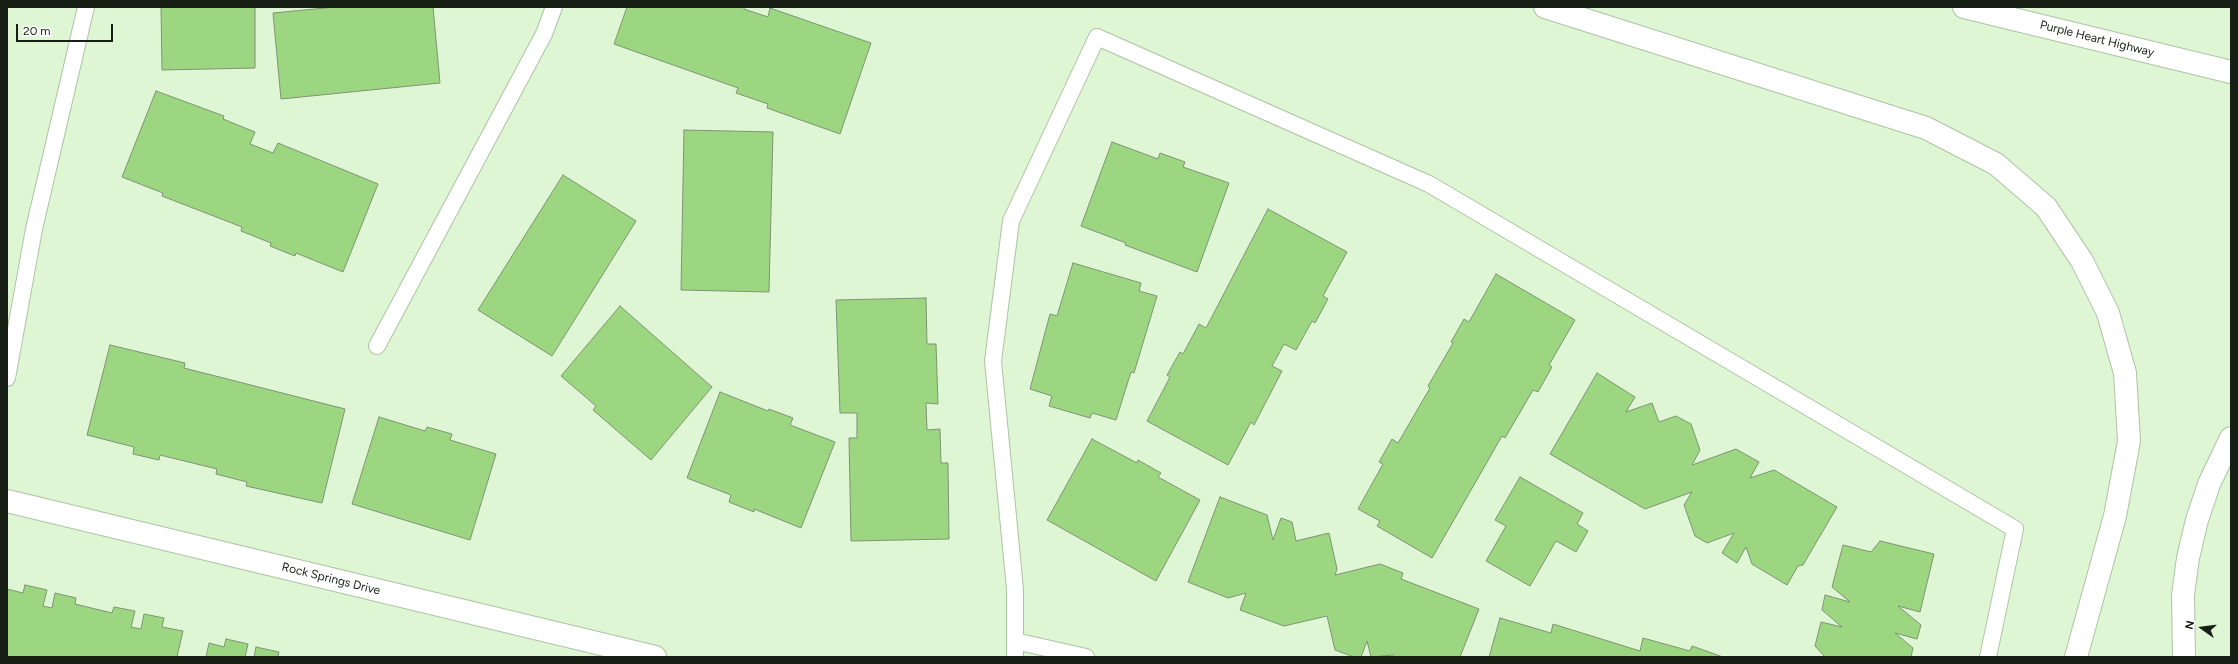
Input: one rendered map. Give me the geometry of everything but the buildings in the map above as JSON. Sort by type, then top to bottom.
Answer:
[{"type":"main road","points":[[1545,7],[1926,128],[1996,164],[2046,207],[2082,261],[2108,313],[2125,372],[2129,441],[2115,516],[2076,657]]},
{"type":"main road","name":"Purple Heart Highway","points":[[1964,7],[2231,72]]},
{"type":"main road","points":[[2184,657],[2183,596],[2188,558],[2197,520],[2209,484],[2231,438]]},
{"type":"main road","name":"Rock Springs Drive","points":[[7,501],[655,657]]},
{"type":"lane","points":[[7,378],[28,258],[86,7]]},
{"type":"lane","points":[[377,346],[544,34],[554,7]]},
{"type":"lane","points":[[1086,657],[1015,649],[1015,589],[993,361],[1011,221],[1097,37],[1429,184],[2015,529],[1988,657]]}]
